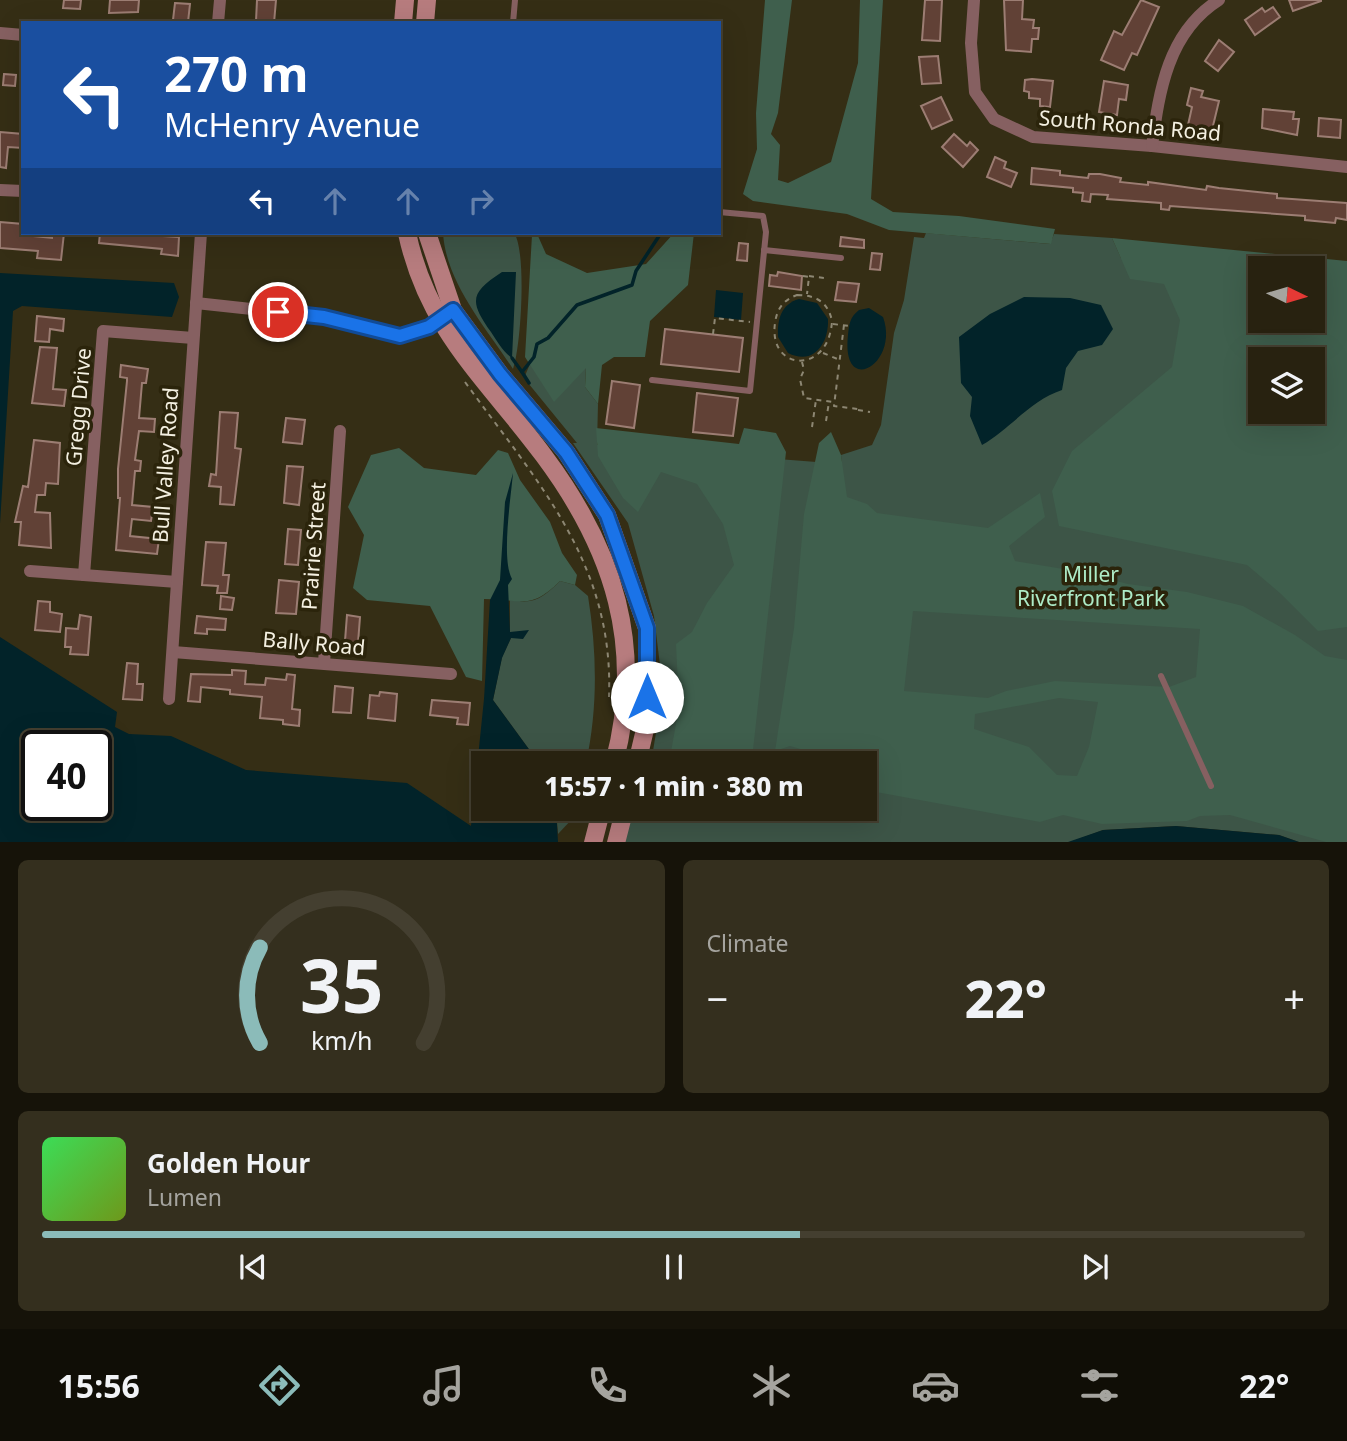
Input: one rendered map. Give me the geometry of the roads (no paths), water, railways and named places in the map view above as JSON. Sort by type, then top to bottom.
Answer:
[{"type":"street","points":[[218,21],[220,0]]},
{"type":"street","points":[[403,21],[405,0]]},
{"type":"street","points":[[425,21],[427,0]]},
{"type":"street","name":"South Ronda Road","points":[[974,0],[971,43],[975,92],[994,119],[1033,137],[1152,146],[1347,167]]},
{"type":"street","points":[[1152,146],[1160,87],[1184,31],[1219,0]]},
{"type":"street","points":[[0,33],[21,35]]},
{"type":"street","points":[[0,190],[21,191]]},
{"type":"street","name":"Bull Valley Road","points":[[169,699],[201,235]]},
{"type":"street","points":[[407,235],[414,263],[478,377],[542,454],[583,512],[611,578],[625,631],[623,730],[617,751]]},
{"type":"street","points":[[427,235],[446,316],[500,374],[566,452],[607,515],[647,628],[647,721],[640,751]]},
{"type":"street","points":[[196,303],[324,317],[400,336],[446,316]]},
{"type":"street","name":"Gregg Drive","points":[[84,575],[103,331],[193,338]]},
{"type":"street","name":"Prairie Street","points":[[324,663],[340,431]]},
{"type":"street","points":[[30,571],[177,582]]},
{"type":"street","name":"Bally Road","points":[[173,652],[452,674]]},
{"type":"street","points":[[593,842],[599,821]]},
{"type":"street","points":[[616,842],[622,821]]},
{"type":"lane","points":[[513,21],[515,0]]},
{"type":"lane","points":[[652,380],[750,391],[766,232],[763,216],[721,212]]},
{"type":"lane","points":[[764,250],[841,258]]},
{"type":"lane","points":[[1161,676],[1211,786]]},
{"type":"water","points":[[502,272],[516,272],[512,358],[498,343],[476,305],[479,292]]},
{"type":"water","points":[[0,273],[174,283],[179,297],[172,317],[22,306],[13,311],[0,524]]},
{"type":"water","points":[[716,290],[743,293],[741,320],[714,317]]},
{"type":"water","points":[[1024,297],[1070,298],[1101,305],[1113,329],[1102,345],[1078,351],[1066,368],[1062,390],[1040,401],[982,445],[970,416],[972,397],[961,383],[959,337],[990,314]]},
{"type":"water","points":[[799,299],[817,303],[828,319],[823,344],[805,357],[788,353],[778,337],[781,314],[788,305]]},
{"type":"water","points":[[869,308],[883,317],[886,334],[884,348],[878,360],[869,367],[860,369],[853,365],[848,354],[849,327],[859,310]]},
{"type":"water","points":[[513,473],[507,543],[512,579],[508,585],[510,632],[529,630],[523,639],[511,638],[502,658],[493,700],[530,751],[479,751],[490,600],[500,580],[505,502]]},
{"type":"water","points":[[0,637],[117,712],[115,727],[129,734],[171,736],[246,770],[407,783],[471,826],[472,821],[557,821],[558,842],[0,842]]},
{"type":"water","points":[[1176,826],[1279,835],[1299,842],[1068,842],[1103,830]]},
{"type":"waterway","points":[[529,383],[522,372],[534,357],[537,344],[548,338],[577,305],[632,285],[636,271],[660,235]]},
{"type":"waterway","points":[[512,358],[522,372]]},
{"type":"park label","name":"Miller Riverfront Park","points":[[1091,586]]}]
